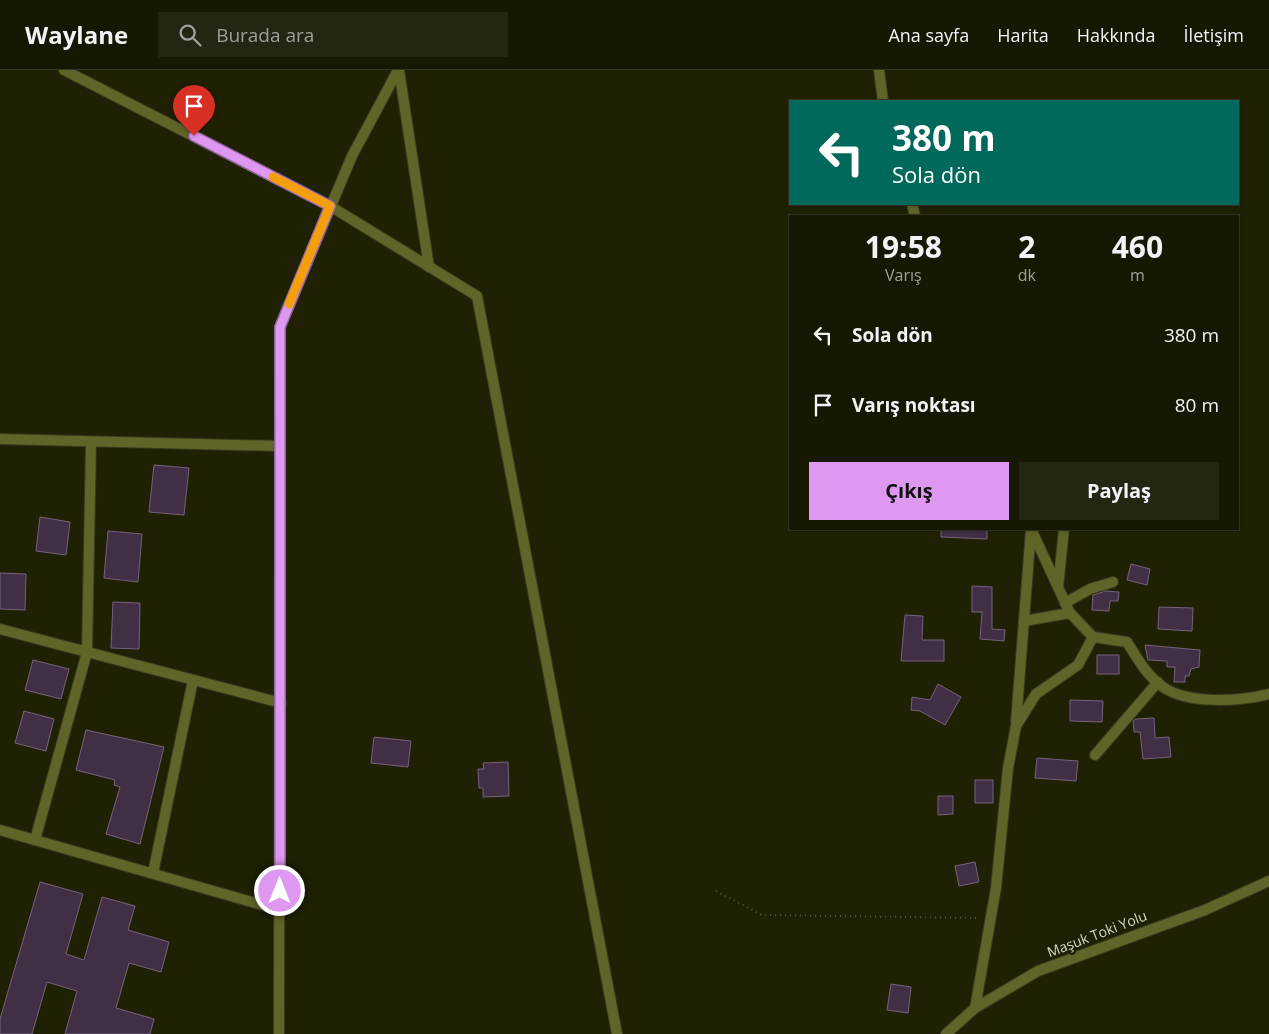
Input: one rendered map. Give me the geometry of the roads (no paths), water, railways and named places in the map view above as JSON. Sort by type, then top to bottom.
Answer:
[{"type":"street","points":[[64,70],[330,206],[477,296],[617,1034]]},
{"type":"street","points":[[279,1034],[280,327],[352,156],[398,70]]},
{"type":"street","points":[[398,70],[430,267]]},
{"type":"street","points":[[879,70],[883,100]]},
{"type":"street","points":[[0,440],[280,446]]},
{"type":"street","points":[[36,840],[86,652],[91,442]]},
{"type":"street","points":[[1031,530],[1070,613],[1093,637],[1127,642],[1142,666],[1164,688],[1194,699],[1248,699],[1269,694]]},
{"type":"street","points":[[975,1008],[991,919],[1008,768],[1016,726],[1031,530]]},
{"type":"street","points":[[1058,588],[1064,530]]},
{"type":"street","points":[[1065,603],[1090,589],[1113,582]]},
{"type":"street","points":[[1024,621],[1070,613]]},
{"type":"street","points":[[0,629],[280,703]]},
{"type":"street","points":[[1016,726],[1036,694],[1078,666],[1093,637]]},
{"type":"street","points":[[153,873],[193,680]]},
{"type":"street","points":[[1095,755],[1158,682]]},
{"type":"street","points":[[0,830],[280,910]]},
{"type":"street","name":"Maşuk Toki Yolu","points":[[946,1034],[975,1008],[1038,971],[1205,910],[1269,881]]}]
